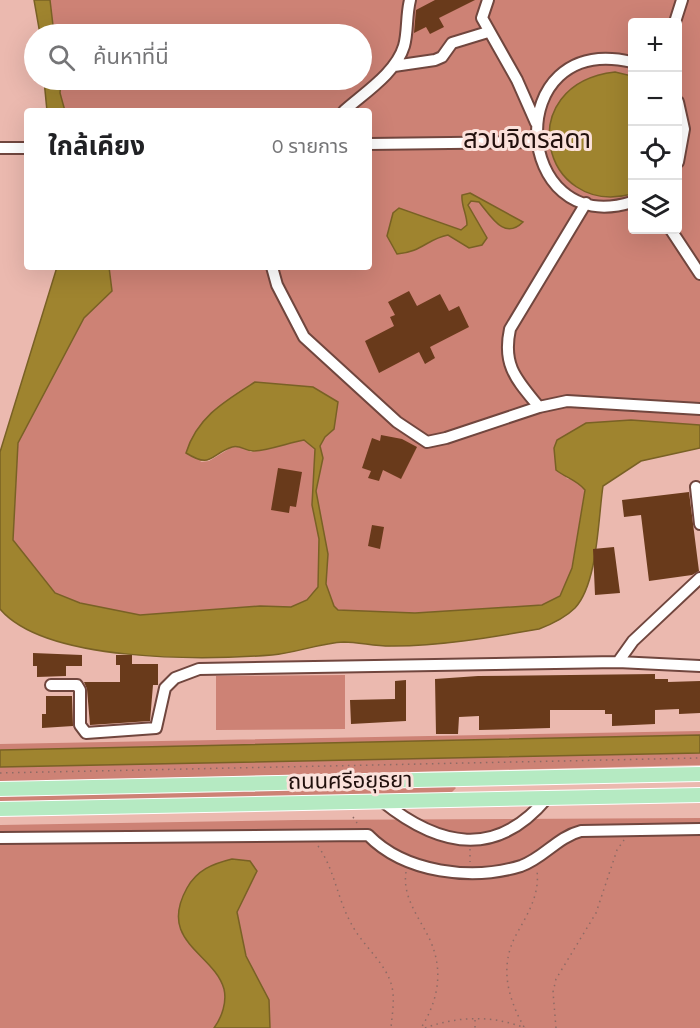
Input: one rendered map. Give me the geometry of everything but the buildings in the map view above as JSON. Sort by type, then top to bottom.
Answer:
[{"type":"main road","name":"ถนนศรีอยุธยา","points":[[0,789],[700,774]]},
{"type":"main road","points":[[470,779],[470,800]]},
{"type":"main road","name":"ถนนศรีอยุธยา","points":[[0,809],[700,795]]},
{"type":"street","points":[[372,86],[394,66],[404,45],[405,18],[410,0]]},
{"type":"street","points":[[488,0],[482,18],[517,81],[536,123]]},
{"type":"street","points":[[676,18],[682,0]]},
{"type":"street","points":[[394,66],[435,60],[442,57],[452,43],[488,32]]},
{"type":"street","points":[[628,62],[600,59],[570,70],[547,93],[536,123],[536,142],[540,160],[554,182],[574,198],[586,203],[612,206],[628,203]]},
{"type":"street","points":[[347,108],[367,90]]},
{"type":"street","points":[[682,120],[684,129],[682,140]]},
{"type":"street","points":[[372,144],[536,142]]},
{"type":"street","points":[[0,148],[24,148]]},
{"type":"street","points":[[539,407],[514,373],[505,350],[510,329],[586,203]]},
{"type":"street","points":[[674,234],[700,274]]},
{"type":"street","points":[[273,270],[277,285],[304,337],[397,422],[427,442],[446,438],[539,407],[567,401],[700,409]]},
{"type":"street","points":[[696,487],[700,524]]},
{"type":"street","points":[[618,662],[639,635],[700,578]]},
{"type":"street","points":[[51,685],[77,685],[80,690],[80,725],[86,733],[156,728],[165,688],[175,678],[199,669],[618,662],[700,666]]},
{"type":"street","points":[[382,801],[425,831],[443,837],[469,839],[496,836],[514,828],[534,814],[548,798]]},
{"type":"street","points":[[0,838],[368,835],[407,862],[441,870],[470,872],[521,866],[535,859],[567,834],[581,831],[700,830]]},
{"type":"path","points":[[0,773],[700,758]]},
{"type":"path","points":[[556,1028],[554,992],[556,979],[566,958],[585,935],[596,913],[617,850],[632,830]]},
{"type":"path","points":[[310,835],[333,871],[335,887],[352,926],[387,972],[392,986],[391,1028]]},
{"type":"path","points":[[469,839],[470,872]]},
{"type":"path","points":[[524,1028],[510,1000],[506,973],[508,953],[533,903],[538,878],[535,859]]},
{"type":"path","points":[[407,862],[404,883],[414,912],[430,940],[439,982],[423,1028]]},
{"type":"path","points":[[475,1019],[475,1028]]},
{"type":"path","points":[[423,1028],[445,1021],[496,1019],[524,1028]]},
{"type":"shaded area","points":[[34,0],[50,0],[53,24],[38,24]]},
{"type":"shaded area","points":[[50,0],[700,0],[700,425],[631,420],[566,478],[578,481],[585,489],[572,568],[560,596],[542,605],[415,613],[338,610],[334,606],[326,584],[328,554],[316,491],[323,458],[320,446],[325,437],[334,429],[313,387],[200,462],[209,461],[232,447],[240,446],[251,452],[304,440],[315,449],[312,505],[319,539],[319,587],[307,600],[291,607],[260,606],[140,615],[80,603],[55,593],[13,540],[18,443],[84,318],[112,291],[109,270],[372,270],[372,108],[64,108],[60,90],[372,90],[372,24],[53,24]]},
{"type":"shaded area","points":[[615,72],[628,75],[628,194],[601,196],[576,187],[559,169],[550,146],[551,122],[561,100],[582,82]]},
{"type":"shaded area","points":[[45,90],[60,90],[64,108],[47,108]]},
{"type":"shaded area","points":[[470,193],[523,222],[510,229],[504,228],[479,202],[471,201],[468,205],[487,238],[482,245],[469,248],[448,235],[413,251],[397,254],[387,236],[393,213],[399,208],[461,230],[467,225],[462,195]]},
{"type":"shaded area","points":[[56,270],[109,270],[112,291],[84,318],[18,443],[13,540],[55,593],[80,603],[140,615],[260,606],[291,607],[307,600],[318,587],[319,539],[312,505],[315,449],[304,440],[254,451],[235,446],[206,460],[194,458],[186,453],[197,429],[213,411],[255,382],[313,387],[338,402],[334,429],[325,437],[320,446],[323,458],[316,491],[328,554],[326,584],[334,606],[338,610],[415,613],[542,605],[560,596],[572,568],[585,490],[556,470],[554,448],[557,440],[586,423],[631,420],[700,425],[700,448],[641,461],[603,486],[593,567],[583,597],[567,615],[553,623],[539,629],[467,640],[388,646],[344,642],[272,655],[243,657],[168,657],[88,649],[52,640],[22,627],[0,609],[0,452]]},
{"type":"shaded area","points":[[345,675],[345,729],[216,730],[216,676]]},
{"type":"shaded area","points":[[700,731],[700,735],[0,750],[0,744]]},
{"type":"shaded area","points":[[700,735],[700,753],[0,767],[0,750]]},
{"type":"shaded area","points":[[700,753],[700,765],[0,782],[0,767]]},
{"type":"shaded area","points":[[453,785],[456,788],[451,793],[0,803],[0,794]]},
{"type":"shaded area","points":[[700,818],[700,1028],[0,1028],[0,825],[298,820]]},
{"type":"shaded area","points":[[232,859],[250,861],[257,871],[237,912],[246,956],[269,1000],[270,1028],[214,1028],[223,1009],[224,989],[210,966],[190,945],[179,921],[180,906],[187,888],[195,877],[218,863]]},
{"type":"district","name":"สวนจิตรลดา","points":[[527,139]]}]
